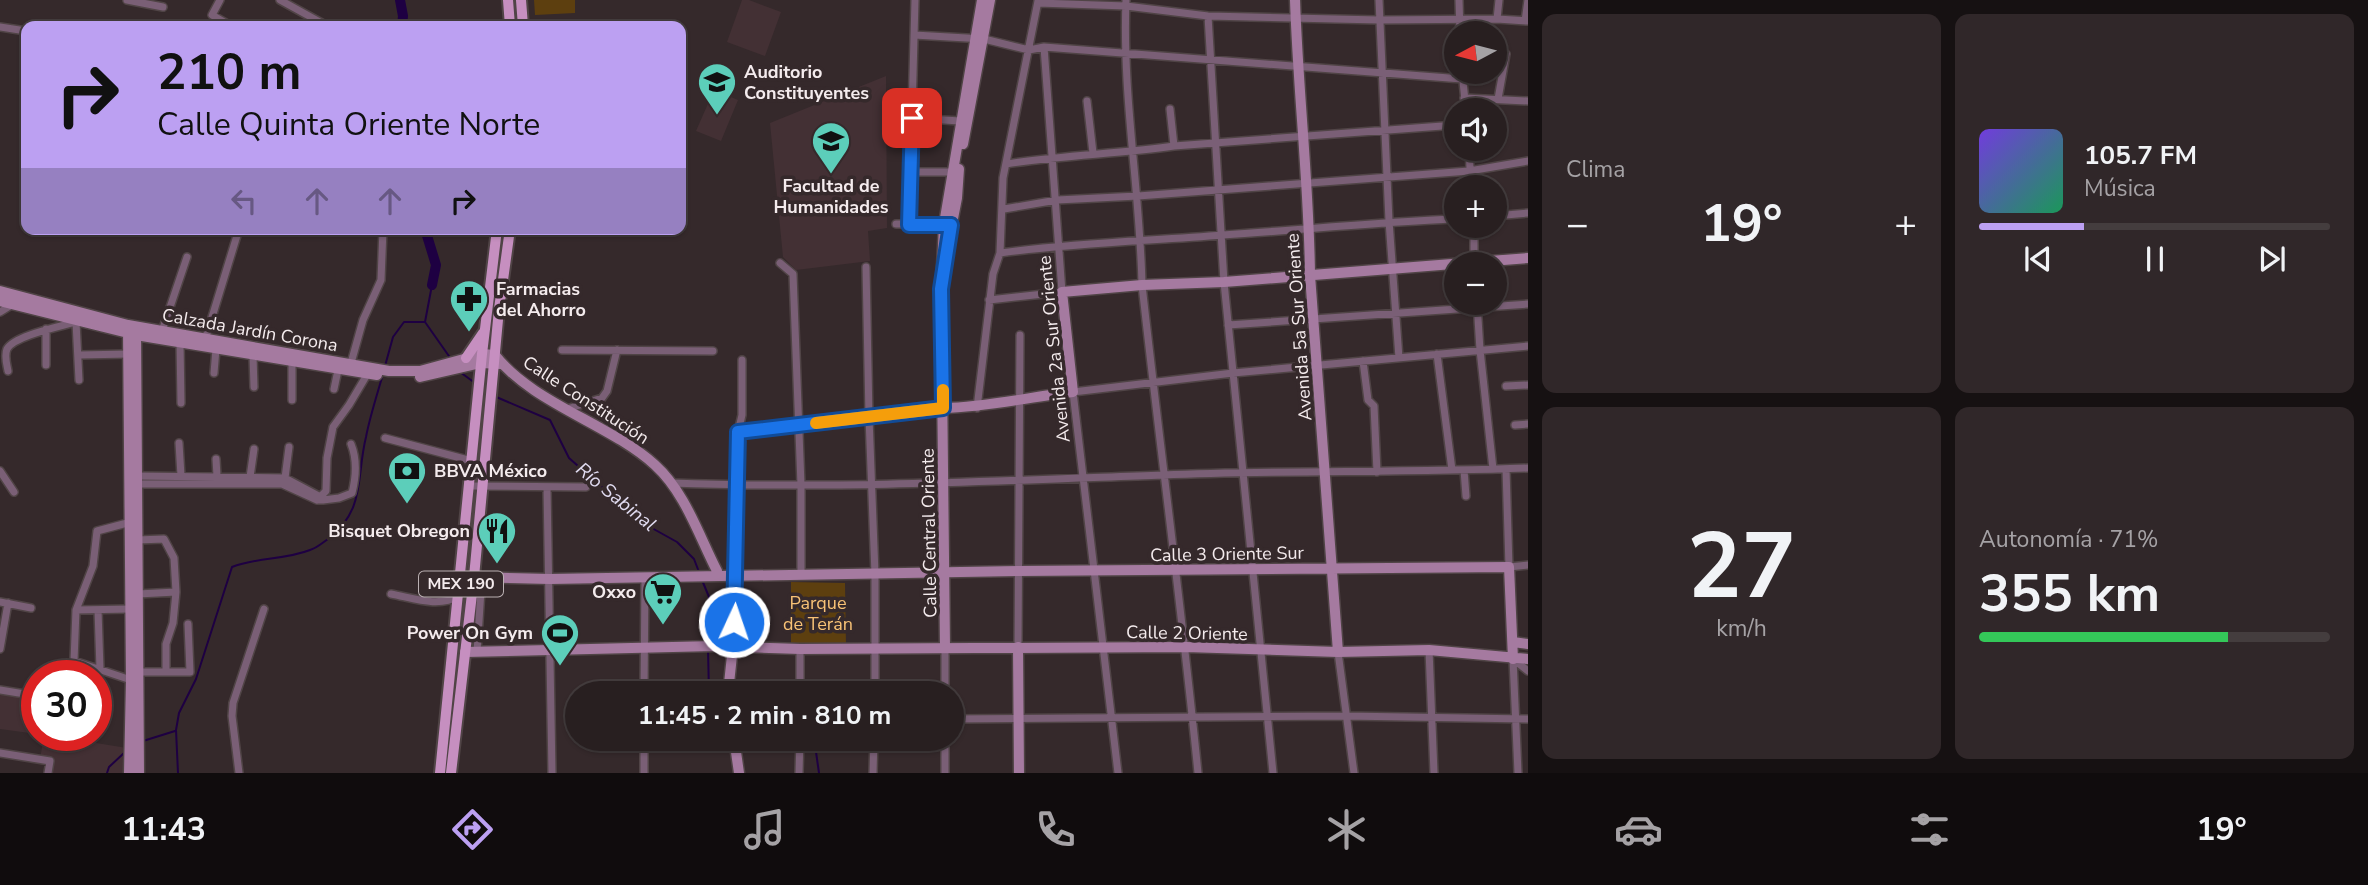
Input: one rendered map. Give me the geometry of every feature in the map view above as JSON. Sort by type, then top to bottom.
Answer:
[{"type":"main road","points":[[509,0],[510,21]]},
{"type":"main road","points":[[521,0],[523,21]]},
{"type":"main road","points":[[955,172],[979,38],[982,0]]},
{"type":"main road","points":[[955,172],[960,121],[990,0]]},
{"type":"main road","name":"Avenida 5a Sur Oriente","points":[[1295,0],[1310,275],[1338,652]]},
{"type":"main road","name":"Calle Central Oriente","points":[[945,647],[941,289],[948,224],[957,198],[955,172]]},
{"type":"main road","name":"MEX 190","points":[[440,773],[496,235]]},
{"type":"main road","name":"MEX 190","points":[[451,773],[471,652],[474,577],[509,235]]},
{"type":"main road","points":[[1507,260],[1528,258]]},
{"type":"main road","points":[[1062,292],[1444,265]]},
{"type":"main road","name":"Calzada Jardín Corona","points":[[0,292],[180,343],[338,370],[418,377],[464,362],[497,364]]},
{"type":"main road","name":"Avenida 2a Sur Oriente","points":[[1062,292],[1073,392]]},
{"type":"main road","name":"Calzada Jardín Corona","points":[[0,301],[78,321],[132,330],[162,331],[351,363],[374,372]]},
{"type":"main road","points":[[130,773],[134,743],[135,587],[129,354],[132,330]]},
{"type":"main road","points":[[132,330],[132,450],[137,480],[134,522],[137,540],[135,587],[130,609],[134,676]]},
{"type":"main road","points":[[464,362],[485,330]]},
{"type":"main road","name":"Calle Constitución","points":[[497,364],[567,410],[640,452],[671,483],[715,573]]},
{"type":"main road","points":[[943,408],[976,408],[1021,398],[1073,392]]},
{"type":"main road","points":[[460,595],[474,577],[463,557]]},
{"type":"main road","points":[[1509,567],[1513,659],[1528,651]]},
{"type":"main road","name":"Calle 3 Oriente Sur","points":[[474,577],[550,579],[715,573],[875,574],[1509,567]]},
{"type":"main road","points":[[1513,642],[1528,644]]},
{"type":"main road","name":"Calle 2 Oriente","points":[[471,652],[699,646],[800,649],[1186,647],[1338,652],[1429,650],[1528,659]]},
{"type":"main road","points":[[729,681],[733,646]]},
{"type":"main road","points":[[1018,647],[1019,773]]},
{"type":"main road","points":[[134,743],[139,773]]},
{"type":"main road","points":[[736,751],[739,773]]},
{"type":"street","points":[[127,0],[163,7]]},
{"type":"street","points":[[220,0],[212,15],[222,21]]},
{"type":"street","points":[[280,0],[318,21]]},
{"type":"street","points":[[909,225],[915,0]]},
{"type":"street","points":[[1379,0],[1380,74],[1399,358]]},
{"type":"street","points":[[1459,0],[1459,19]]},
{"type":"street","points":[[1497,19],[1499,0]]},
{"type":"street","points":[[976,408],[993,274],[1000,253],[1004,209],[1002,189],[1038,1],[1126,3],[1208,16],[1527,21],[1528,0]]},
{"type":"street","points":[[1126,3],[1126,53],[1142,240],[1143,285],[1186,647],[1198,773]]},
{"type":"street","points":[[1208,16],[1220,236],[1273,773]]},
{"type":"street","points":[[0,26],[21,30]]},
{"type":"street","points":[[914,35],[979,38],[1029,50],[1044,47],[1380,74],[1444,75]]},
{"type":"street","name":"Avenida 2a Sur Oriente","points":[[1044,47],[1062,292]]},
{"type":"street","points":[[1463,84],[1464,98]]},
{"type":"street","points":[[1507,100],[1528,102]]},
{"type":"street","points":[[1087,101],[1093,153]]},
{"type":"street","points":[[1171,109],[1174,146]]},
{"type":"street","points":[[912,118],[960,121]]},
{"type":"street","points":[[1006,164],[1052,156],[1133,152],[1174,146],[1444,126]]},
{"type":"street","points":[[1004,209],[1056,200],[1469,171],[1528,160]]},
{"type":"street","points":[[1469,161],[1470,175]]},
{"type":"street","points":[[909,172],[955,172]]},
{"type":"street","points":[[1507,215],[1528,213]]},
{"type":"street","points":[[1000,253],[1059,245],[1444,219]]},
{"type":"street","points":[[896,224],[948,224]]},
{"type":"street","points":[[205,340],[237,235]]},
{"type":"street","points":[[351,363],[363,320],[381,280],[383,235]]},
{"type":"street","points":[[162,331],[187,257]]},
{"type":"street","points":[[780,263],[793,274],[801,485],[801,573]]},
{"type":"street","points":[[866,267],[875,574],[874,681]]},
{"type":"street","points":[[989,300],[1062,292]]},
{"type":"street","points":[[0,312],[13,304]]},
{"type":"street","points":[[1507,304],[1528,304]]},
{"type":"street","points":[[1228,326],[1444,308]]},
{"type":"street","points":[[1478,315],[1493,470]]},
{"type":"street","points":[[8,371],[6,353],[9,346],[46,329],[78,321],[79,380]]},
{"type":"street","points":[[46,329],[46,365]]},
{"type":"street","points":[[1018,647],[1020,335]]},
{"type":"street","points":[[180,343],[181,403]]},
{"type":"street","points":[[1073,392],[1233,373],[1528,346]]},
{"type":"street","points":[[214,373],[216,349]]},
{"type":"street","points":[[562,350],[713,351]]},
{"type":"street","points":[[567,410],[602,398],[607,391],[617,350]]},
{"type":"street","points":[[79,355],[129,354]]},
{"type":"street","points":[[1437,354],[1452,470]]},
{"type":"street","points":[[253,356],[254,387]]},
{"type":"street","points":[[733,646],[737,575],[738,432],[743,415],[742,360]]},
{"type":"street","points":[[1363,361],[1368,400],[1374,406],[1376,418],[1373,424],[1377,472]]},
{"type":"street","points":[[292,362],[292,400]]},
{"type":"street","points":[[334,389],[338,370]]},
{"type":"street","points":[[320,499],[326,491],[332,427],[374,372]]},
{"type":"street","points":[[1506,386],[1528,385]]},
{"type":"street","name":"Avenida 2a Sur Oriente","points":[[1073,392],[1118,773]]},
{"type":"street","points":[[738,432],[943,408]]},
{"type":"street","points":[[1515,425],[1528,424]]},
{"type":"street","points":[[385,438],[472,461]]},
{"type":"street","points":[[179,443],[181,476]]},
{"type":"street","points":[[137,480],[181,476],[201,480],[217,476],[250,477],[282,484],[320,499],[339,498],[352,493],[355,478],[354,451],[351,444]]},
{"type":"street","points":[[285,478],[289,447]]},
{"type":"street","points":[[250,477],[254,449]]},
{"type":"street","points":[[216,459],[217,476]]},
{"type":"street","points":[[671,483],[871,485],[1165,475],[1528,468]]},
{"type":"street","points":[[1506,469],[1509,567],[1528,565]]},
{"type":"street","points":[[1465,470],[1466,496]]},
{"type":"street","points":[[0,471],[14,492]]},
{"type":"street","points":[[137,480],[285,478],[320,499]]},
{"type":"street","points":[[469,486],[586,487]]},
{"type":"street","points":[[547,488],[552,773]]},
{"type":"street","points":[[74,660],[76,610],[93,566],[97,531],[134,522]]},
{"type":"street","points":[[137,540],[164,539],[174,558],[176,592],[173,623],[166,644],[166,671]]},
{"type":"street","points":[[644,681],[645,577]]},
{"type":"street","points":[[135,587],[176,592]]},
{"type":"street","points":[[391,594],[440,603],[460,595]]},
{"type":"street","points":[[0,649],[4,603],[31,608]]},
{"type":"street","points":[[76,610],[130,609]]},
{"type":"street","points":[[239,773],[232,716],[233,703],[264,609]]},
{"type":"street","points":[[98,610],[100,660]]},
{"type":"street","points":[[112,672],[134,676],[166,671],[190,672],[188,624]]},
{"type":"street","name":"Calle Central Oriente","points":[[945,647],[945,681]]},
{"type":"street","points":[[800,649],[800,681]]},
{"type":"street","points":[[1429,650],[1434,773]]},
{"type":"street","points":[[1338,652],[1354,773]]},
{"type":"street","points":[[1513,659],[1528,670]]},
{"type":"street","points":[[1513,659],[1518,773]]},
{"type":"street","points":[[0,690],[21,693]]},
{"type":"street","points":[[964,719],[1346,716],[1528,719]]},
{"type":"street","points":[[644,751],[644,773]]},
{"type":"street","points":[[799,773],[800,751]]},
{"type":"street","points":[[873,773],[874,751]]},
{"type":"street","points":[[945,751],[945,773]]},
{"type":"street","points":[[0,753],[50,761],[48,773]]},
{"type":"shaded area","points":[[742,0],[781,12],[765,56],[727,42]]},
{"type":"shaded area","name":"Facultad de Humanidades","points":[[886,76],[887,228],[868,231],[870,261],[796,270],[783,257],[770,123]]},
{"type":"shaded area","name":"Auditorio Constituyentes","points":[[714,90],[738,100],[721,141],[696,131]]},
{"type":"shaded area","points":[[0,691],[21,694],[21,732],[0,729]]},
{"type":"shaded area","points":[[112,746],[127,748],[127,773],[48,773],[50,762],[40,759],[41,751],[112,751]]},
{"type":"green space","points":[[534,0],[575,0],[575,13],[535,15]]},
{"type":"green space","name":"Parque de Terán","points":[[791,582],[845,583],[846,646],[791,644]]},
{"type":"waterway","name":"Río Sabinal","points":[[400,0],[402,21]]},
{"type":"waterway","name":"Río Sabinal","points":[[427,235],[436,265],[432,285]]},
{"type":"waterway","name":"Río Sabinal","points":[[432,285],[425,322],[451,359]]},
{"type":"waterway","points":[[385,366],[393,337],[404,322],[425,322]]},
{"type":"waterway","name":"Río Sabinal","points":[[460,372],[475,383]]},
{"type":"waterway","points":[[178,773],[176,730],[179,713],[196,679],[232,567],[313,549],[340,528],[349,516],[358,492],[363,452],[383,374]]},
{"type":"waterway","name":"Río Sabinal","points":[[494,396],[550,420],[569,458],[641,522],[677,542],[694,559],[699,572]]},
{"type":"waterway","name":"Río Sabinal","points":[[702,580],[709,597],[711,622],[708,643]]},
{"type":"waterway","name":"Río Sabinal","points":[[708,649],[709,681]]},
{"type":"waterway","points":[[143,741],[175,731]]},
{"type":"waterway","name":"Río Sabinal","points":[[816,751],[819,773]]},
{"type":"waterway","points":[[107,773],[109,767],[124,753]]},
{"type":"slow traffic","points":[[816,423],[943,408],[943,390]]},
{"type":"place","name":"Auditorio Constituyentes","points":[[717,116]]},
{"type":"place","name":"Facultad de Humanidades","points":[[831,175]]},
{"type":"place","name":"Farmacias del Ahorro","points":[[469,333]]},
{"type":"place","name":"BBVA México","points":[[407,505]]},
{"type":"place","name":"Bisquet Obregon","points":[[497,565]]},
{"type":"place","name":"Oxxo","points":[[663,626]]},
{"type":"place","name":"Power On Gym","points":[[560,667]]},
{"type":"route","points":[[734,622],[738,432],[943,408],[941,289],[951,225],[909,225],[912,118]]}]
